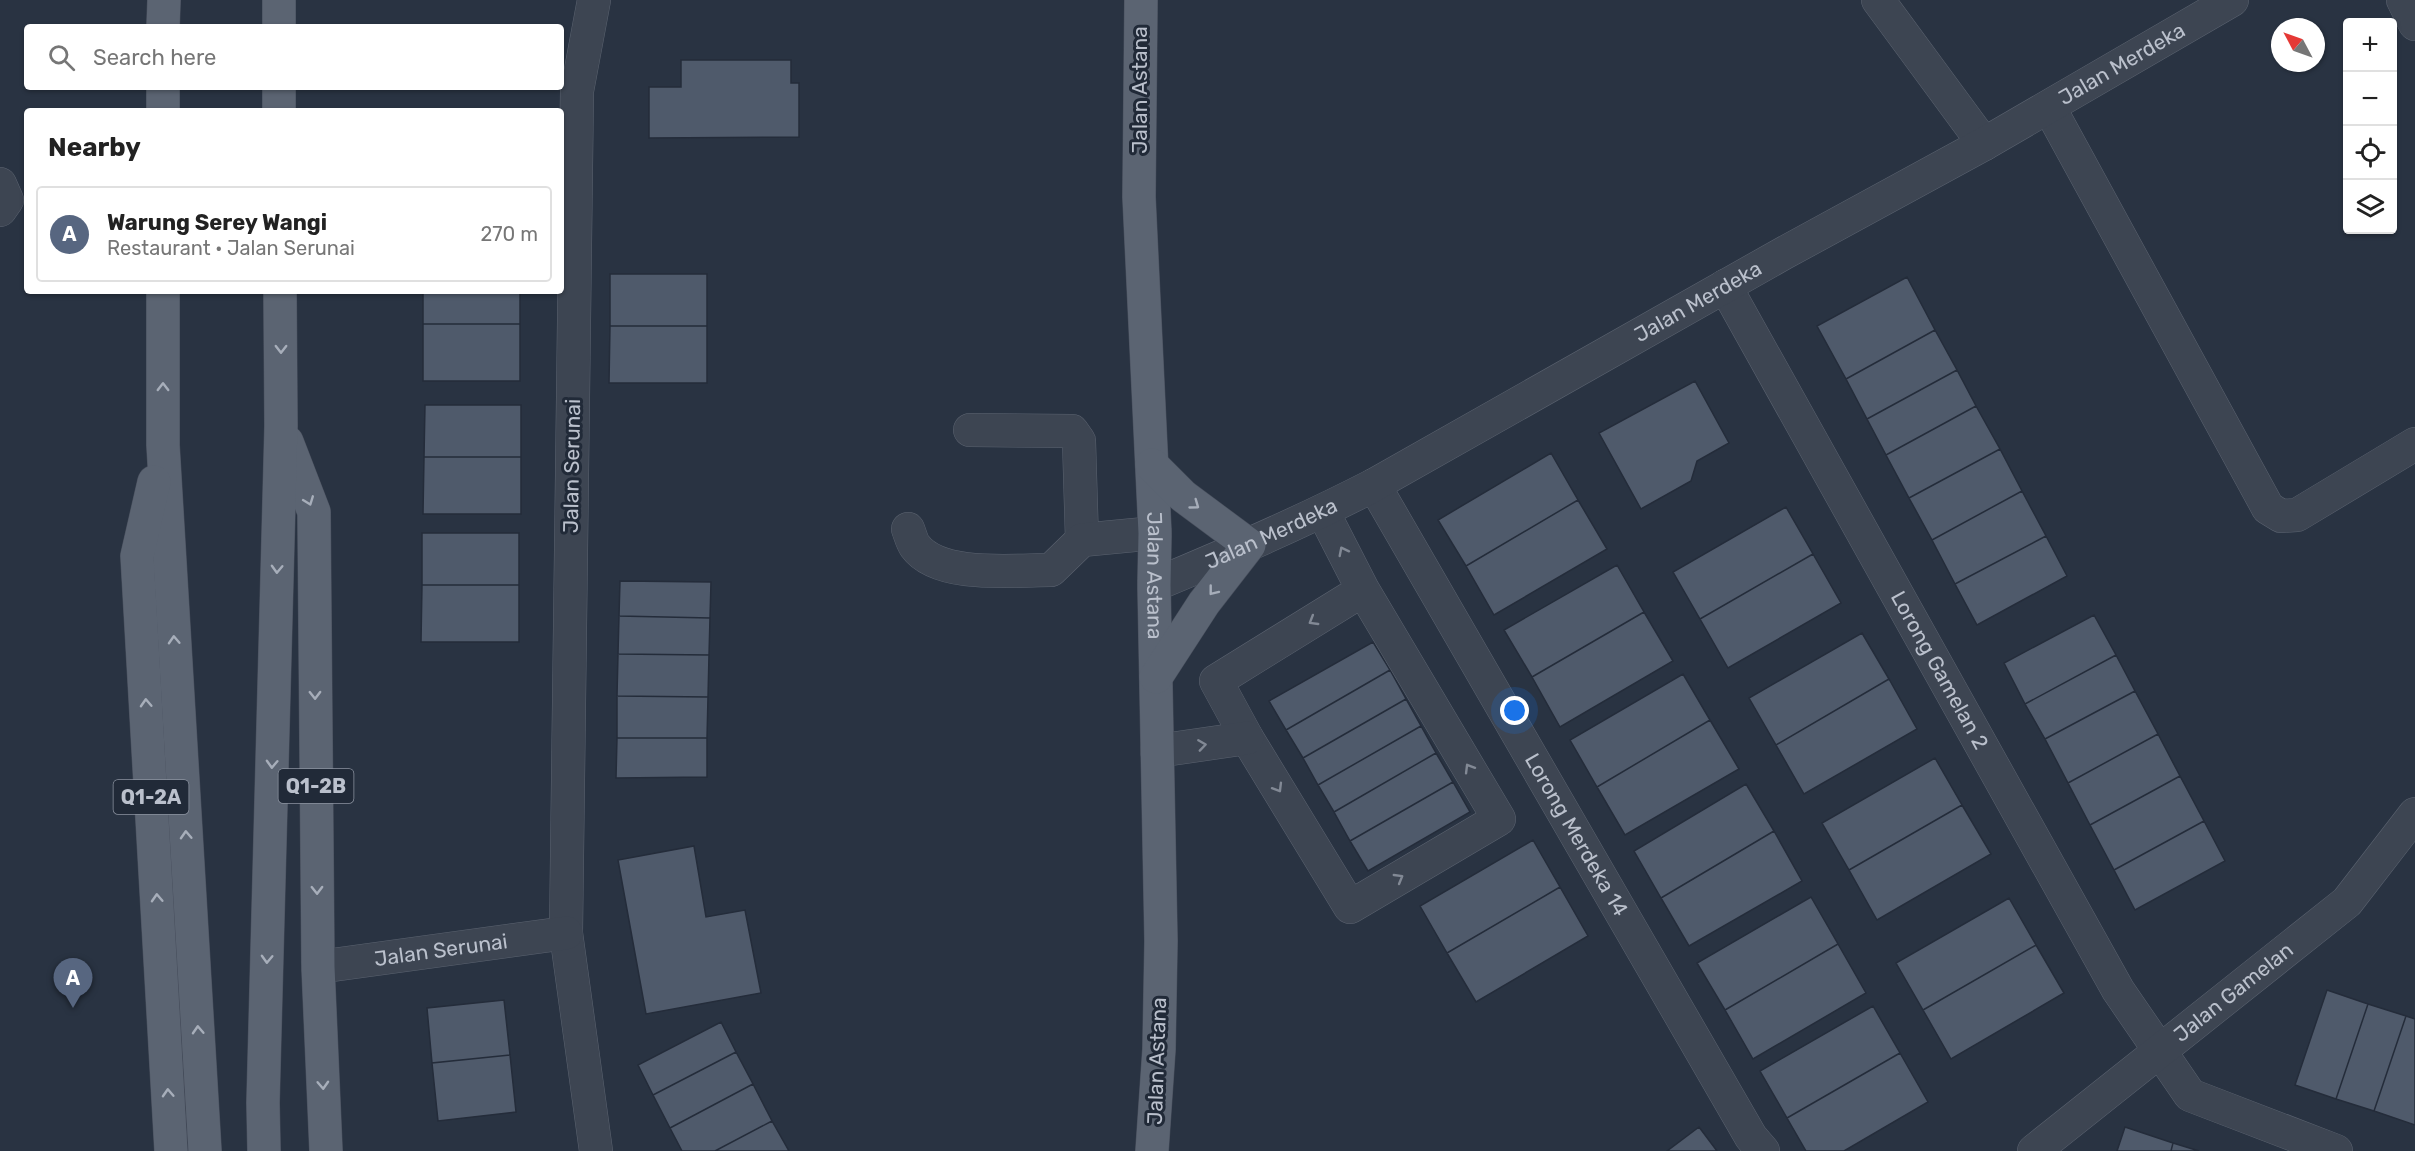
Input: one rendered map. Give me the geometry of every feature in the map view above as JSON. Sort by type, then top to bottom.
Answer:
[{"type":"main road","points":[[164,0],[164,24]]},
{"type":"main road","points":[[279,0],[279,24]]},
{"type":"main road","name":"Jalan Astana","points":[[1141,0],[1139,197],[1155,533],[1161,940],[1159,1049],[1152,1151]]},
{"type":"main road","points":[[163,90],[163,108]]},
{"type":"main road","points":[[279,90],[279,108]]},
{"type":"main road","name":"Q1-2A","points":[[163,294],[163,446],[137,556],[171,1151]]},
{"type":"main road","name":"Q1-2B","points":[[280,294],[281,426],[314,512],[318,967],[326,1151]]},
{"type":"main road","points":[[264,1151],[263,1103],[281,426]]},
{"type":"main road","points":[[163,446],[206,1151]]},
{"type":"main road","points":[[1152,465],[1183,496],[1249,545],[1204,603],[1156,677]]},
{"type":"street","name":"Jalan Serunai","points":[[594,0],[577,91],[566,933],[596,1151]]},
{"type":"street","points":[[1878,0],[1984,144]]},
{"type":"street","name":"Jalan Merdeka","points":[[1154,585],[1323,512],[1374,485],[1725,286],[1984,144],[2232,0]]},
{"type":"street","points":[[2403,0],[2415,24]]},
{"type":"street","points":[[2049,107],[2268,508],[2281,516],[2297,515],[2415,444]]},
{"type":"street","points":[[0,184],[7,201],[0,210]]},
{"type":"street","name":"Lorong Gamelan 2","points":[[1725,286],[2118,990],[2190,1095],[2336,1151]]},
{"type":"street","points":[[970,430],[1072,431],[1079,441],[1082,540]]},
{"type":"street","name":"Lorong Merdeka 14","points":[[1374,485],[1751,1137],[1763,1151]]},
{"type":"street","points":[[1323,512],[1363,590],[1499,819],[1350,907],[1247,738],[1216,681],[1363,590]]},
{"type":"street","points":[[908,529],[916,547],[934,561],[959,569],[1051,570],[1082,540],[1155,533]]},
{"type":"street","points":[[1157,751],[1247,738]]},
{"type":"street","name":"Jalan Gamelan","points":[[2034,1151],[2348,902],[2415,814]]},
{"type":"street","name":"Jalan Serunai","points":[[318,967],[566,933]]},
{"type":"building","points":[[681,60],[791,60],[791,83],[799,83],[799,137],[649,138],[649,87],[681,87]]},
{"type":"building","points":[[610,274],[707,274],[707,326],[610,326]]},
{"type":"building","points":[[1907,277],[1935,330],[1846,379],[1817,326]]},
{"type":"building","points":[[423,294],[520,294],[520,324],[423,324]]},
{"type":"building","points":[[423,324],[520,324],[520,381],[423,381]]},
{"type":"building","points":[[610,326],[707,326],[707,383],[609,383]]},
{"type":"building","points":[[1935,330],[1957,370],[1867,419],[1846,379]]},
{"type":"building","points":[[1957,370],[1976,406],[1886,455],[1867,419]]},
{"type":"building","points":[[1695,381],[1729,443],[1697,461],[1691,481],[1641,509],[1599,433]]},
{"type":"building","points":[[425,405],[521,405],[521,457],[424,457]]},
{"type":"building","points":[[1976,406],[2000,449],[1909,498],[1886,455]]},
{"type":"building","points":[[2000,449],[2022,491],[1932,540],[1909,498]]},
{"type":"building","points":[[1551,453],[1578,500],[1466,566],[1438,520]]},
{"type":"building","points":[[424,457],[521,457],[521,514],[423,514]]},
{"type":"building","points":[[2022,491],[2046,536],[1955,584],[1932,540]]},
{"type":"building","points":[[1578,500],[1607,549],[1494,615],[1466,566]]},
{"type":"building","points":[[1786,507],[1813,554],[1700,619],[1673,572]]},
{"type":"building","points":[[422,533],[519,533],[519,585],[422,585]]},
{"type":"building","points":[[2046,536],[2067,576],[1977,625],[1955,584]]},
{"type":"building","points":[[1813,554],[1841,603],[1728,668],[1700,619]]},
{"type":"building","points":[[1617,565],[1644,612],[1532,677],[1504,630]]},
{"type":"building","points":[[620,581],[711,582],[710,618],[619,616]]},
{"type":"building","points":[[422,585],[519,585],[519,642],[421,642]]},
{"type":"building","points":[[1644,612],[1673,661],[1560,727],[1532,677]]},
{"type":"building","points":[[2094,615],[2116,655],[2025,704],[2004,663]]},
{"type":"building","points":[[619,616],[710,618],[709,655],[618,654]]},
{"type":"building","points":[[1862,633],[1889,679],[1776,745],[1749,698]]},
{"type":"building","points":[[1373,642],[1390,670],[1286,730],[1269,701]]},
{"type":"building","points":[[618,654],[709,655],[708,697],[617,696]]},
{"type":"building","points":[[2116,655],[2135,691],[2045,739],[2025,704]]},
{"type":"building","points":[[1390,670],[1406,699],[1303,758],[1286,730]]},
{"type":"building","points":[[1683,674],[1710,720],[1597,787],[1570,740]]},
{"type":"building","points":[[1889,679],[1917,729],[1804,794],[1776,745]]},
{"type":"building","points":[[2135,691],[2158,734],[2068,783],[2045,739]]},
{"type":"building","points":[[617,696],[708,697],[707,738],[617,738]]},
{"type":"building","points":[[1406,699],[1421,726],[1318,785],[1303,758]]},
{"type":"building","points":[[1710,720],[1739,769],[1625,835],[1597,787]]},
{"type":"building","points":[[1421,726],[1436,753],[1334,812],[1318,785]]},
{"type":"building","points":[[2158,734],[2180,776],[2090,825],[2068,783]]},
{"type":"building","points":[[617,738],[707,738],[707,777],[616,778]]},
{"type":"building","points":[[1436,753],[1453,782],[1350,841],[1334,812]]},
{"type":"building","points":[[1935,758],[1962,805],[1849,870],[1822,823]]},
{"type":"building","points":[[2180,776],[2204,821],[2114,870],[2090,825]]},
{"type":"building","points":[[1453,782],[1470,812],[1368,871],[1350,841]]},
{"type":"building","points":[[1746,784],[1774,831],[1661,898],[1634,851]]},
{"type":"building","points":[[1962,805],[1991,854],[1877,920],[1849,870]]},
{"type":"building","points":[[2204,821],[2225,861],[2135,910],[2114,870]]},
{"type":"building","points":[[1774,831],[1802,881],[1689,946],[1661,898]]},
{"type":"building","points":[[1533,840],[1560,887],[1447,953],[1420,906]]},
{"type":"building","points":[[694,846],[706,917],[745,910],[761,993],[646,1014],[618,860]]},
{"type":"building","points":[[1560,887],[1588,936],[1476,1002],[1447,953]]},
{"type":"building","points":[[1811,897],[1838,944],[1725,1010],[1697,963]]},
{"type":"building","points":[[2009,898],[2036,945],[1923,1010],[1896,963]]},
{"type":"building","points":[[1838,944],[1866,993],[1753,1059],[1725,1010]]},
{"type":"building","points":[[2036,945],[2064,993],[1951,1059],[1923,1010]]},
{"type":"building","points":[[2327,990],[2368,1004],[2336,1099],[2295,1085]]},
{"type":"building","points":[[504,1000],[510,1055],[432,1063],[427,1008]]},
{"type":"building","points":[[2368,1004],[2406,1016],[2374,1111],[2336,1099]]},
{"type":"building","points":[[1873,1006],[1900,1053],[1787,1118],[1760,1071]]},
{"type":"building","points":[[2406,1016],[2415,1019],[2415,1125],[2374,1111]]},
{"type":"building","points":[[721,1022],[736,1052],[653,1095],[638,1065]]},
{"type":"building","points":[[736,1052],[753,1084],[670,1128],[653,1095]]},
{"type":"building","points":[[1900,1053],[1928,1102],[1844,1151],[1806,1151],[1787,1118]]},
{"type":"building","points":[[510,1055],[516,1112],[438,1121],[432,1063]]},
{"type":"building","points":[[753,1084],[772,1121],[715,1151],[682,1151],[670,1128]]},
{"type":"building","points":[[772,1121],[789,1151],[715,1151]]},
{"type":"building","points":[[1699,1127],[1717,1151],[1667,1151]]},
{"type":"building","points":[[2125,1127],[2173,1143],[2171,1151],[2117,1151]]},
{"type":"building","points":[[2173,1143],[2199,1151],[2171,1151]]},
{"type":"place","name":"Warung Serey Wangi","points":[[73,1008]]}]
